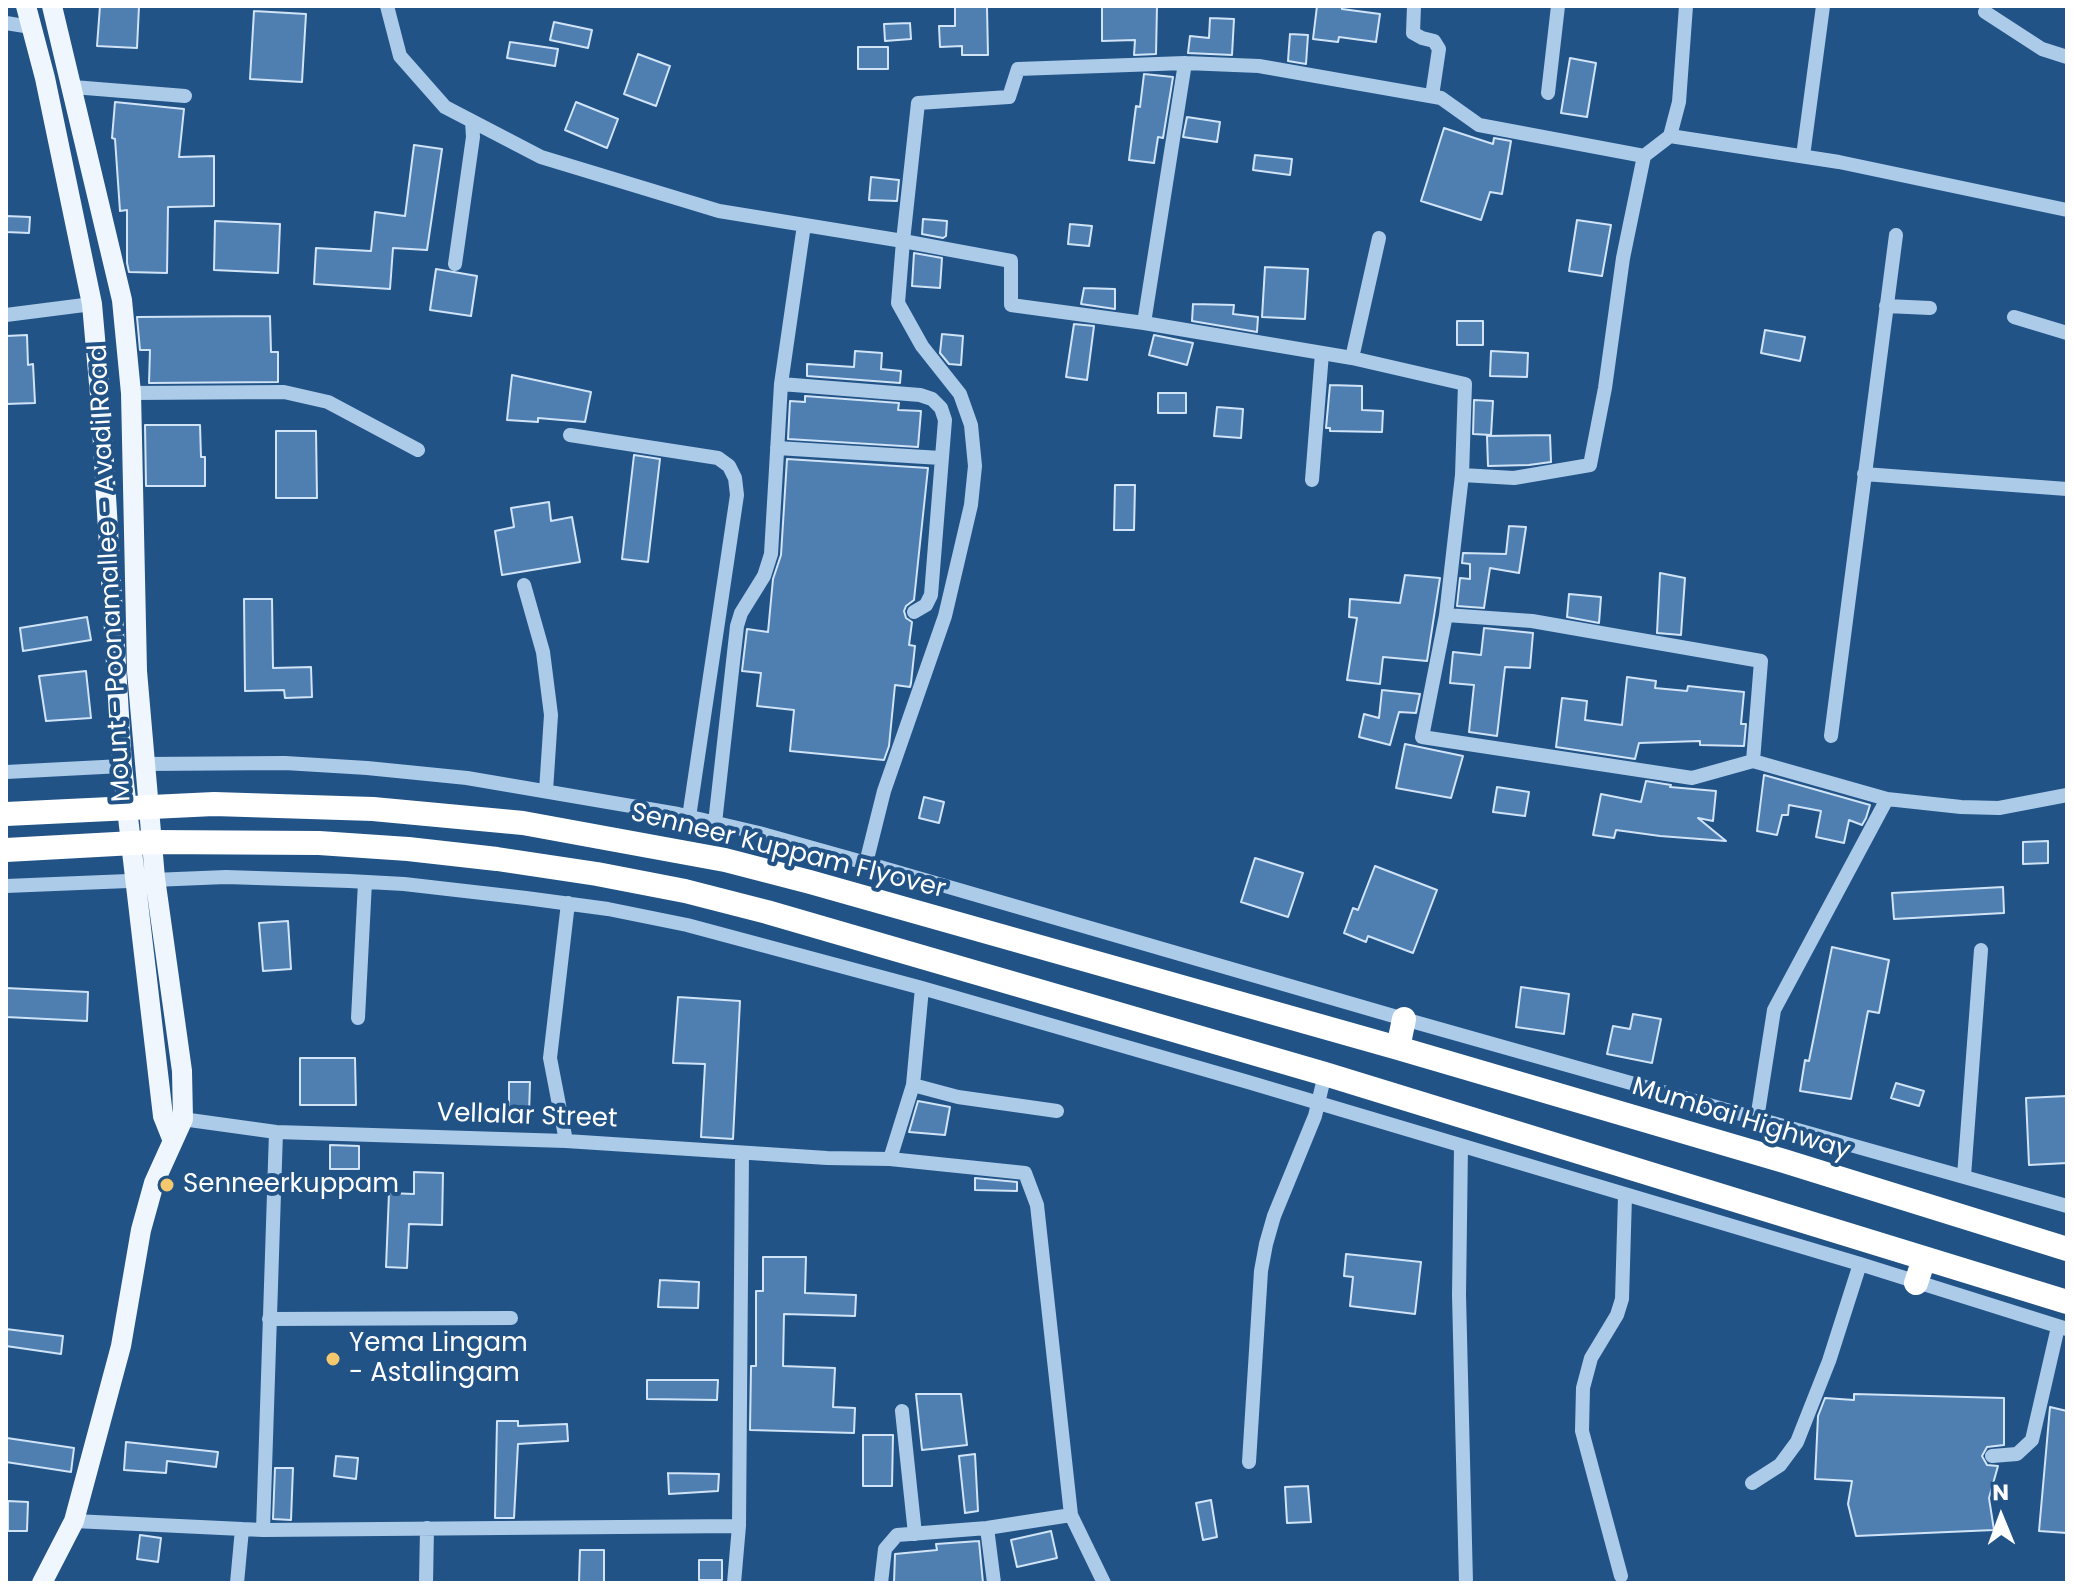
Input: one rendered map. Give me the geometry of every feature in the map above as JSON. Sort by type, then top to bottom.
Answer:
[{"type":"highway","name":"Senneer Kuppam Flyover","points":[[6,814],[140,806],[284,805],[458,815],[592,834],[725,860],[810,882],[1398,1048]]},
{"type":"highway","points":[[6,850],[152,842],[319,843],[423,851],[597,874],[685,891],[1325,1074],[2067,1302]]},
{"type":"highway","points":[[1398,1048],[1404,1019]]},
{"type":"highway","name":"Mumbai Highway","points":[[1398,1048],[1784,1161],[2067,1249]]},
{"type":"highway","points":[[1916,1283],[1924,1259]]},
{"type":"main road","name":"Mount - Poonamallee - Avadi Road","points":[[26,6],[45,78],[92,304],[122,766],[134,880],[173,1117],[173,1141],[154,1183],[141,1230],[121,1346],[74,1521],[42,1583]]},
{"type":"main road","name":"Mount - Poonamallee - Avadi Road","points":[[52,6],[122,300],[131,393],[137,671],[155,878],[182,1071],[173,1117]]},
{"type":"street","points":[[387,6],[400,56],[445,107],[541,157],[719,211],[1011,261],[1011,305],[1144,323],[1352,358],[1465,384],[1462,475],[1446,615],[1422,737],[1692,778],[1753,761],[1887,799],[1961,807],[1999,808],[2067,795]]},
{"type":"street","points":[[1414,6],[1413,33],[1434,41],[1439,49],[1432,96]]},
{"type":"street","points":[[1548,93],[1558,6]]},
{"type":"street","points":[[1462,475],[1514,478],[1590,465],[1605,388],[1623,258],[1644,156],[1670,136],[1679,102],[1686,6]]},
{"type":"street","points":[[1803,156],[1823,6]]},
{"type":"street","points":[[1985,12],[2042,49],[2067,57]]},
{"type":"street","points":[[6,23],[31,27]]},
{"type":"street","points":[[1144,323],[1185,63]]},
{"type":"street","points":[[866,863],[884,791],[945,616],[971,505],[975,466],[971,425],[960,394],[922,346],[898,303],[918,103],[1009,97],[1018,69],[1185,63],[1259,66],[1441,98],[1479,125],[1644,156]]},
{"type":"street","points":[[73,87],[185,96]]},
{"type":"street","points":[[455,264],[473,137],[472,121]]},
{"type":"street","points":[[1670,136],[1803,156],[2067,210]]},
{"type":"street","points":[[715,823],[737,626],[741,613],[764,576],[771,554],[781,384],[804,225]]},
{"type":"street","points":[[1831,736],[1896,235]]},
{"type":"street","points":[[1352,358],[1379,238]]},
{"type":"street","points":[[6,315],[92,304]]},
{"type":"street","points":[[1886,306],[1930,308]]},
{"type":"street","points":[[2014,317],[2067,333]]},
{"type":"street","points":[[1312,480],[1322,353]]},
{"type":"street","points":[[781,384],[920,395],[932,399],[941,408],[945,420],[931,595],[926,605],[914,612]]},
{"type":"street","points":[[131,393],[284,392],[328,402],[418,450]]},
{"type":"street","points":[[570,435],[718,458],[729,466],[735,478],[737,495],[689,817]]},
{"type":"street","points":[[777,448],[941,458]]},
{"type":"street","points":[[1864,474],[2067,489]]},
{"type":"street","points":[[524,585],[543,652],[551,715],[546,791]]},
{"type":"street","points":[[1446,615],[1532,621],[1761,661],[1753,761]]},
{"type":"street","points":[[145,764],[285,763],[367,768],[467,778],[689,817],[866,863],[2067,1206]]},
{"type":"street","points":[[6,772],[122,766]]},
{"type":"street","points":[[1757,1119],[1774,1010],[1887,799]]},
{"type":"street","points":[[6,886],[226,877],[365,882],[463,890],[568,903],[687,925],[922,988],[1860,1264],[2063,1328],[2032,1440],[2017,1454],[1992,1456]]},
{"type":"street","points":[[358,1018],[365,882]]},
{"type":"street","points":[[566,1141],[550,1058],[568,903]]},
{"type":"street","points":[[1964,1176],[1981,950]]},
{"type":"street","points":[[890,1159],[913,1085],[922,988]]},
{"type":"street","points":[[1249,1462],[1263,1258],[1274,1216],[1315,1116],[1325,1074]]},
{"type":"street","points":[[913,1085],[958,1097],[1057,1111]]},
{"type":"street","name":"Vellalar Street","points":[[173,1117],[276,1132],[566,1141],[890,1159],[1025,1173],[1037,1205],[1071,1515]]},
{"type":"street","points":[[263,1530],[276,1132]]},
{"type":"street","points":[[1461,1146],[1459,1295],[1466,1583]]},
{"type":"street","points":[[734,1583],[739,1526],[742,1153]]},
{"type":"street","points":[[1621,1576],[1582,1431],[1583,1388],[1591,1358],[1617,1315],[1622,1299],[1625,1196]]},
{"type":"street","points":[[1752,1483],[1780,1465],[1797,1442],[1829,1361],[1860,1264]]},
{"type":"street","points":[[269,1319],[511,1318]]},
{"type":"street","points":[[902,1411],[915,1534]]},
{"type":"street","points":[[881,1583],[885,1549],[897,1535],[987,1528],[1071,1515],[1104,1583]]},
{"type":"street","points":[[74,1521],[263,1530],[739,1526]]},
{"type":"street","points":[[426,1583],[427,1528]]},
{"type":"street","points":[[987,1528],[994,1583]]},
{"type":"street","points":[[237,1583],[242,1529]]},
{"type":"building","points":[[100,6],[139,6],[137,48],[97,46]]},
{"type":"building","points":[[1102,6],[1157,6],[1156,54],[1134,55],[1135,40],[1102,41]]},
{"type":"building","points":[[1317,6],[1342,6],[1342,9],[1380,14],[1376,42],[1339,37],[1338,42],[1313,39]]},
{"type":"building","points":[[955,7],[987,7],[988,55],[962,55],[962,46],[940,47],[939,26],[955,26]]},
{"type":"building","points":[[254,11],[306,14],[302,82],[250,79]]},
{"type":"building","points":[[1210,18],[1234,19],[1232,55],[1188,53],[1190,36],[1209,38]]},
{"type":"building","points":[[554,22],[592,30],[588,48],[550,40]]},
{"type":"building","points":[[910,23],[911,39],[885,41],[884,24]]},
{"type":"building","points":[[1290,34],[1308,35],[1306,64],[1288,61]]},
{"type":"building","points":[[510,42],[558,49],[555,66],[507,58]]},
{"type":"building","points":[[858,47],[888,47],[888,69],[858,69]]},
{"type":"building","points":[[638,54],[670,66],[656,106],[624,94]]},
{"type":"building","points":[[1570,58],[1596,63],[1587,117],[1561,113]]},
{"type":"building","points":[[1144,74],[1173,77],[1163,138],[1158,137],[1154,163],[1129,160]]},
{"type":"building","points":[[115,102],[184,109],[179,157],[214,156],[214,206],[168,207],[167,273],[129,272],[127,210],[120,211],[115,139],[112,138]]},
{"type":"building","points":[[576,102],[618,119],[607,148],[565,130]]},
{"type":"building","points":[[1187,117],[1220,122],[1217,142],[1183,137]]},
{"type":"building","points":[[1444,128],[1493,144],[1494,138],[1511,141],[1502,194],[1490,192],[1481,220],[1421,201]]},
{"type":"building","points":[[414,145],[442,149],[427,250],[393,248],[390,289],[314,284],[316,248],[371,251],[375,212],[405,216]]},
{"type":"building","points":[[1255,155],[1292,159],[1290,175],[1253,170]]},
{"type":"building","points":[[871,177],[899,180],[897,201],[869,200]]},
{"type":"building","points":[[6,216],[30,217],[29,233],[6,232]]},
{"type":"building","points":[[923,219],[947,221],[946,236],[922,234]]},
{"type":"building","points":[[1577,220],[1611,225],[1602,276],[1569,271]]},
{"type":"building","points":[[215,221],[280,224],[278,273],[214,270]]},
{"type":"building","points":[[1070,224],[1092,226],[1089,246],[1068,244]]},
{"type":"building","points":[[914,253],[942,258],[940,288],[912,286]]},
{"type":"building","points":[[1265,267],[1308,269],[1305,319],[1262,317]]},
{"type":"building","points":[[436,269],[477,276],[471,316],[430,310]]},
{"type":"building","points":[[1084,288],[1115,289],[1115,309],[1081,304]]},
{"type":"building","points":[[1193,304],[1234,305],[1233,314],[1258,317],[1257,332],[1192,321]]},
{"type":"building","points":[[270,316],[271,352],[278,352],[278,382],[149,383],[150,350],[140,350],[137,317]]},
{"type":"building","points":[[1457,321],[1483,321],[1483,345],[1457,345]]},
{"type":"building","points":[[1074,324],[1094,326],[1087,380],[1066,377]]},
{"type":"building","points":[[1765,330],[1805,337],[1800,361],[1761,353]]},
{"type":"building","points":[[942,334],[963,336],[961,365],[949,364],[940,353]]},
{"type":"building","points":[[27,335],[28,365],[33,364],[35,403],[6,404],[6,336]]},
{"type":"building","points":[[1154,335],[1193,343],[1187,365],[1149,355]]},
{"type":"building","points":[[855,351],[882,353],[881,369],[901,371],[900,383],[807,376],[807,364],[854,367]]},
{"type":"building","points":[[1491,351],[1528,353],[1527,377],[1490,376]]},
{"type":"building","points":[[512,375],[591,392],[585,422],[538,418],[538,422],[507,420]]},
{"type":"building","points":[[1330,385],[1362,386],[1362,410],[1383,411],[1382,432],[1330,431],[1326,428]]},
{"type":"building","points":[[1158,393],[1186,393],[1186,413],[1158,413]]},
{"type":"building","points":[[805,396],[899,403],[898,410],[921,411],[918,447],[788,439],[790,401],[805,402]]},
{"type":"building","points":[[1474,400],[1493,401],[1491,435],[1473,434]]},
{"type":"building","points":[[1217,407],[1243,409],[1241,438],[1214,436]]},
{"type":"building","points":[[145,425],[200,425],[205,486],[146,486]]},
{"type":"building","points":[[276,431],[316,431],[317,498],[276,498]]},
{"type":"building","points":[[1550,435],[1551,462],[1488,466],[1487,436]]},
{"type":"building","points":[[634,455],[660,459],[648,562],[622,559]]},
{"type":"building","points":[[787,459],[928,468],[914,600],[904,611],[906,618],[912,622],[909,645],[915,646],[911,683],[910,687],[895,685],[889,746],[884,760],[790,751],[794,710],[757,706],[761,673],[742,671],[747,629],[768,632],[773,579],[781,555]]},
{"type":"building","points":[[1115,485],[1135,485],[1134,530],[1114,530]]},
{"type":"building","points":[[549,502],[551,521],[572,517],[580,562],[502,575],[495,531],[514,527],[511,508]]},
{"type":"building","points":[[1509,526],[1526,527],[1519,573],[1490,568],[1484,608],[1457,606],[1460,578],[1470,579],[1470,564],[1462,563],[1463,553],[1506,554]]},
{"type":"building","points":[[1660,573],[1685,578],[1681,635],[1657,633]]},
{"type":"building","points":[[1405,575],[1440,578],[1427,661],[1383,657],[1380,684],[1347,680],[1357,618],[1349,617],[1350,599],[1400,603]]},
{"type":"building","points":[[1569,594],[1601,597],[1599,623],[1567,617]]},
{"type":"building","points":[[244,599],[272,599],[273,668],[311,667],[312,697],[285,698],[284,690],[245,691]]},
{"type":"building","points":[[87,617],[91,640],[23,651],[20,628]]},
{"type":"building","points":[[1484,628],[1533,633],[1530,668],[1505,667],[1497,736],[1469,732],[1474,685],[1450,683],[1453,652],[1481,655]]},
{"type":"building","points":[[86,671],[91,718],[46,721],[39,676]]},
{"type":"building","points":[[1627,677],[1656,681],[1655,688],[1687,691],[1688,686],[1744,692],[1741,724],[1746,724],[1744,746],[1700,745],[1700,741],[1639,743],[1635,759],[1556,747],[1562,698],[1587,701],[1585,720],[1622,725]]},
{"type":"building","points":[[1382,690],[1420,694],[1416,713],[1399,712],[1390,745],[1359,737],[1364,714],[1379,718]]},
{"type":"building","points":[[1405,744],[1463,756],[1451,798],[1396,788]]},
{"type":"building","points":[[1764,775],[1870,805],[1866,818],[1862,825],[1849,820],[1844,843],[1816,837],[1821,811],[1789,805],[1788,815],[1782,815],[1777,835],[1757,831]]},
{"type":"building","points":[[1646,781],[1670,787],[1716,791],[1713,821],[1698,818],[1726,841],[1616,830],[1614,838],[1593,835],[1601,794],[1641,802]]},
{"type":"building","points":[[1497,787],[1529,792],[1525,816],[1493,812]]},
{"type":"building","points":[[924,797],[944,802],[939,823],[919,818]]},
{"type":"building","points":[[2048,841],[2048,863],[2023,864],[2023,842]]},
{"type":"building","points":[[1255,858],[1303,873],[1288,917],[1241,902]]},
{"type":"building","points":[[1375,866],[1437,890],[1413,953],[1368,936],[1366,942],[1344,933],[1353,908],[1358,910]]},
{"type":"building","points":[[2003,887],[2004,913],[1894,919],[1892,893]]},
{"type":"building","points":[[288,921],[291,969],[263,971],[259,923]]},
{"type":"building","points":[[1832,947],[1889,960],[1879,1013],[1868,1011],[1851,1099],[1800,1091]]},
{"type":"building","points":[[1521,987],[1569,994],[1564,1034],[1516,1027]]},
{"type":"building","points":[[6,988],[88,992],[87,1021],[6,1017]]},
{"type":"building","points":[[678,997],[740,1001],[733,1139],[701,1137],[705,1064],[673,1063]]},
{"type":"building","points":[[1633,1014],[1661,1019],[1652,1063],[1607,1054],[1613,1026],[1630,1029]]},
{"type":"building","points":[[300,1058],[355,1058],[356,1105],[300,1105]]},
{"type":"building","points":[[509,1082],[530,1082],[529,1114],[509,1114]]},
{"type":"building","points":[[1896,1083],[1924,1091],[1919,1106],[1891,1098]]},
{"type":"building","points":[[2067,1096],[2067,1163],[2029,1165],[2026,1098]]},
{"type":"building","points":[[918,1101],[950,1107],[945,1135],[909,1132]]},
{"type":"building","points":[[330,1145],[359,1146],[359,1169],[330,1169]]},
{"type":"building","points":[[414,1172],[443,1173],[442,1225],[409,1224],[407,1268],[386,1267],[389,1193],[414,1194]]},
{"type":"building","points":[[975,1178],[1017,1182],[1017,1191],[975,1190]]},
{"type":"building","points":[[1346,1254],[1421,1262],[1415,1314],[1350,1306],[1353,1277],[1344,1276]]},
{"type":"building","points":[[763,1257],[806,1257],[805,1293],[856,1295],[855,1316],[784,1314],[783,1366],[835,1368],[833,1407],[855,1408],[854,1433],[750,1430],[751,1366],[756,1366],[756,1291],[763,1291]]},
{"type":"building","points":[[660,1280],[699,1282],[698,1308],[658,1307]]},
{"type":"building","points":[[6,1329],[63,1336],[61,1354],[6,1346]]},
{"type":"building","points":[[647,1380],[718,1380],[717,1400],[647,1399]]},
{"type":"building","points":[[916,1394],[961,1394],[967,1445],[922,1450]]},
{"type":"building","points":[[1854,1394],[2004,1398],[2004,1445],[1987,1447],[1982,1456],[1987,1465],[1998,1466],[1989,1498],[1994,1530],[1856,1536],[1848,1504],[1852,1481],[1815,1479],[1818,1416],[1825,1398],[1854,1400]]},
{"type":"building","points":[[2050,1407],[2067,1411],[2067,1533],[2039,1531]]},
{"type":"building","points":[[497,1421],[518,1421],[518,1426],[567,1424],[568,1441],[518,1444],[514,1518],[495,1518]]},
{"type":"building","points":[[863,1435],[893,1435],[892,1486],[863,1486]]},
{"type":"building","points":[[7,1438],[74,1448],[71,1472],[6,1462]]},
{"type":"building","points":[[126,1442],[218,1452],[216,1467],[167,1461],[166,1473],[124,1470]]},
{"type":"building","points":[[975,1454],[978,1511],[965,1513],[959,1456]]},
{"type":"building","points":[[336,1456],[358,1458],[356,1479],[334,1476]]},
{"type":"building","points":[[275,1468],[293,1468],[291,1520],[273,1519]]},
{"type":"building","points":[[668,1473],[719,1474],[718,1491],[669,1494]]},
{"type":"building","points":[[1308,1486],[1311,1522],[1287,1523],[1285,1487]]},
{"type":"building","points":[[1211,1500],[1217,1537],[1203,1540],[1196,1503]]},
{"type":"building","points":[[8,1501],[28,1502],[27,1531],[8,1531]]},
{"type":"building","points":[[1051,1531],[1057,1558],[1017,1567],[1011,1540]]},
{"type":"building","points":[[140,1535],[161,1538],[158,1562],[137,1559]]},
{"type":"building","points":[[979,1541],[983,1583],[894,1583],[895,1554],[937,1550],[936,1544]]},
{"type":"building","points":[[580,1550],[604,1550],[604,1583],[579,1583]]},
{"type":"building","points":[[699,1560],[722,1560],[722,1580],[699,1580]]},
{"type":"place","name":"Senneerkuppam","points":[[167,1185]]},
{"type":"place","name":"Yema Lingam - Astalingam","points":[[333,1359]]}]
